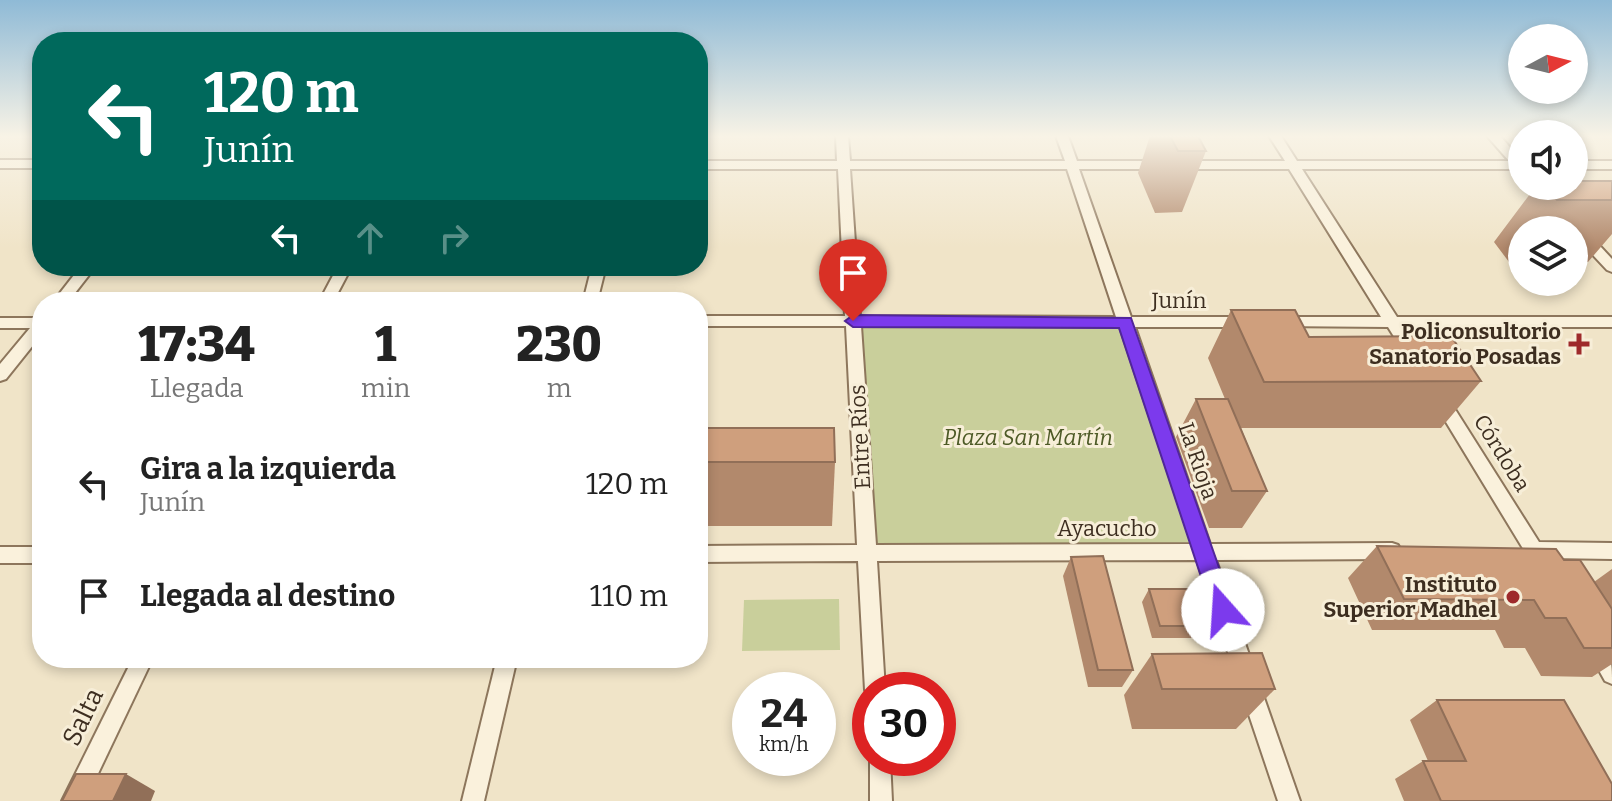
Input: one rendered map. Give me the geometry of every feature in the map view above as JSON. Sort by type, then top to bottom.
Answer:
[{"type":"street","name":"Entre Ríos","points":[[844,173],[874,672]]},
{"type":"street","name":"La Rioja","points":[[1074,173],[1289,801]]},
{"type":"street","points":[[1298,173],[1418,364]]},
{"type":"street","points":[[1588,241],[1612,267]]},
{"type":"street","points":[[68,292],[81,276]]},
{"type":"street","name":"Junín","points":[[708,321],[1612,322]]},
{"type":"street","points":[[0,323],[32,324]]},
{"type":"street","points":[[0,375],[32,336]]},
{"type":"street","name":"Córdoba","points":[[1431,385],[1527,550],[1550,575]]},
{"type":"street","points":[[1527,550],[1612,551]]},
{"type":"street","name":"Ayacucho","points":[[708,554],[1412,551]]},
{"type":"street","points":[[0,555],[32,555]]},
{"type":"street","points":[[1589,637],[1612,674]]},
{"type":"street","name":"Salta","points":[[73,801],[138,668]]},
{"type":"street","points":[[473,801],[505,668]]},
{"type":"street","points":[[880,776],[881,801]]},
{"type":"green space","name":"Plaza San Martín","points":[[858,324],[1123,325],[1198,549],[869,548]]},
{"type":"green space","points":[[839,599],[840,650],[742,651],[744,600]]},
{"type":"building","points":[[1588,181],[1612,181],[1612,200],[1588,200]]},
{"type":"building","points":[[1231,310],[1295,310],[1309,337],[1451,336],[1481,381],[1264,382]]},
{"type":"building","points":[[1196,399],[1228,399],[1267,491],[1232,491]]},
{"type":"building","points":[[708,428],[834,428],[835,462],[708,462]]},
{"type":"building","points":[[1377,546],[1556,549],[1564,560],[1580,560],[1612,609],[1612,648],[1584,648],[1566,618],[1545,618],[1534,600],[1404,599]]},
{"type":"building","points":[[1103,556],[1133,670],[1098,670],[1071,557]]},
{"type":"building","points":[[1149,589],[1203,589],[1216,626],[1160,626]]},
{"type":"building","points":[[1262,653],[1275,689],[1162,689],[1152,654]]},
{"type":"building","points":[[1437,700],[1564,700],[1612,784],[1612,801],[1441,801],[1423,761],[1466,761]]},
{"type":"building","points":[[76,774],[126,774],[113,801],[62,801]]},
{"type":"place","name":"Policonsultorio Sanatorio Posadas","points":[[1579,344]]},
{"type":"place","name":"Instituto Superior Madhel","points":[[1513,597]]},
{"type":"route","points":[[853,321],[1125,322],[1223,610]]}]
